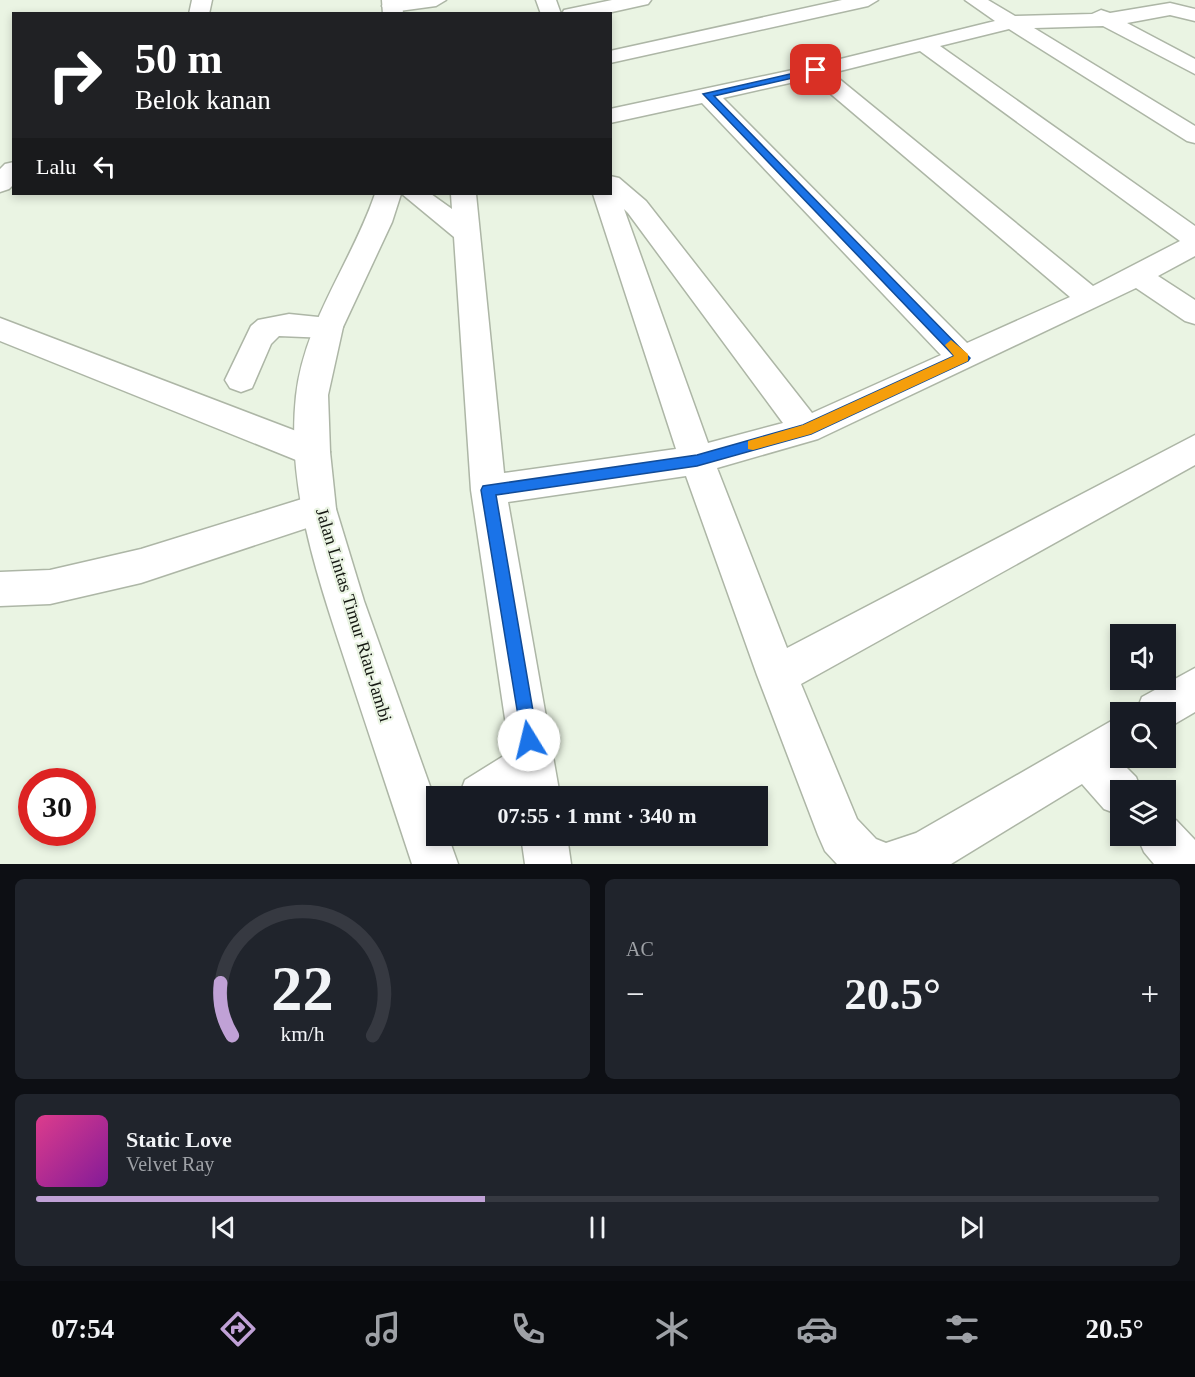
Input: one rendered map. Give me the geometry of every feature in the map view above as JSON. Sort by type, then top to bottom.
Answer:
[{"type":"main road","points":[[581,12],[641,0]]},
{"type":"main road","points":[[612,57],[868,0]]},
{"type":"main road","points":[[975,0],[1195,136]]},
{"type":"main road","points":[[1073,0],[1195,68]]},
{"type":"main road","points":[[392,6],[432,5]]},
{"type":"main road","points":[[612,116],[816,70],[1014,22],[1107,20],[1170,9],[1195,15]]},
{"type":"main road","points":[[922,43],[1195,239]]},
{"type":"main road","points":[[816,70],[1091,299]]},
{"type":"main road","points":[[707,94],[963,358]]},
{"type":"main road","points":[[0,184],[12,171]]},
{"type":"main road","points":[[612,185],[637,207],[806,430]]},
{"type":"main road","name":"Jalan Lintas Timur Riau-Jambi","points":[[388,195],[379,222],[328,327],[312,395],[313,452],[318,509],[345,601],[426,824]]},
{"type":"main road","points":[[416,195],[467,234]]},
{"type":"main road","points":[[463,195],[488,490],[535,779],[513,786]]},
{"type":"main road","points":[[606,195],[697,460],[777,675],[842,835],[860,855],[877,864]]},
{"type":"main road","points":[[488,490],[697,460],[806,430],[1091,299],[1195,245]]},
{"type":"main road","points":[[1137,274],[1195,314]]},
{"type":"main road","points":[[241,380],[260,333],[266,327],[278,325],[328,327]]},
{"type":"main road","points":[[0,329],[313,452]]},
{"type":"main road","points":[[777,675],[1195,449]]},
{"type":"main road","points":[[0,589],[50,587],[141,566],[318,509]]},
{"type":"main road","points":[[1173,702],[1195,688]]},
{"type":"main road","points":[[892,864],[927,852],[1104,747],[1115,780]]},
{"type":"main road","points":[[545,846],[548,864]]},
{"type":"main road","points":[[1169,846],[1186,864]]},
{"type":"slow traffic","points":[[753,445],[806,430],[963,358],[951,345]]},
{"type":"route","points":[[529,740],[488,490],[697,460],[806,430],[963,358],[707,94],[816,70]]}]
